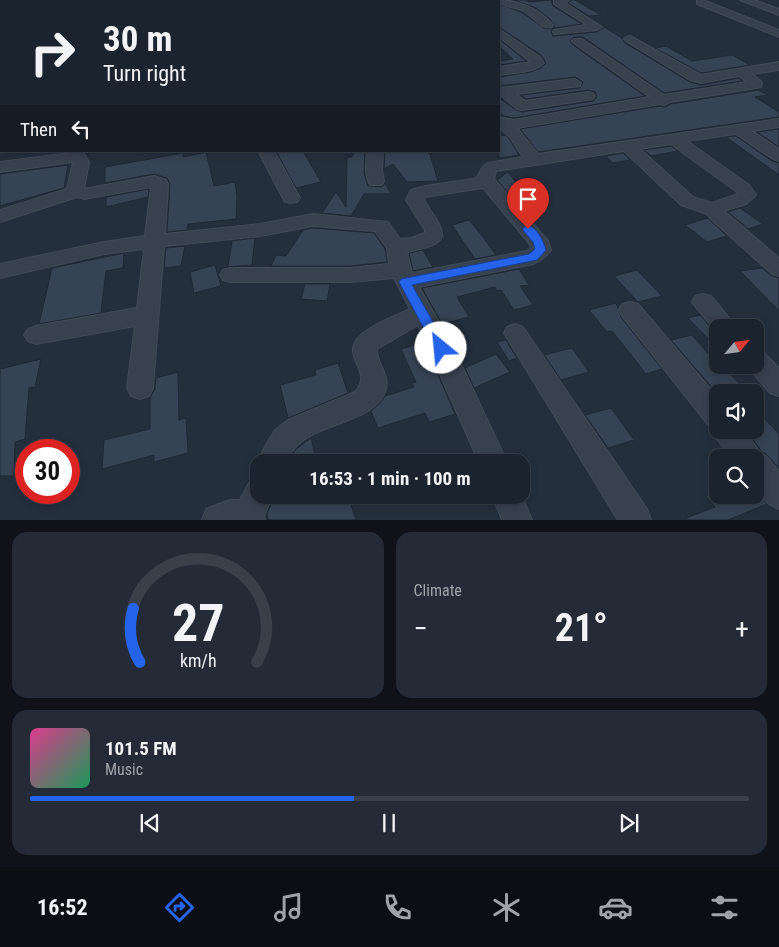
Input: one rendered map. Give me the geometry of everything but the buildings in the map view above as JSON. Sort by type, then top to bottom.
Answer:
[{"type":"street","points":[[502,0],[510,5],[527,8],[548,25]]},
{"type":"street","points":[[558,32],[597,27],[557,2],[564,0]]},
{"type":"street","points":[[745,0],[779,12]]},
{"type":"street","points":[[700,2],[779,34]]},
{"type":"street","points":[[500,33],[538,63],[536,65],[500,71]]},
{"type":"street","points":[[630,39],[694,77],[708,79],[779,66]]},
{"type":"street","points":[[578,41],[664,100]]},
{"type":"street","points":[[501,123],[664,100],[756,84],[756,82],[740,72]]},
{"type":"street","points":[[502,92],[575,83]]},
{"type":"street","points":[[502,92],[522,106],[588,96]]},
{"type":"street","points":[[501,123],[510,129],[534,159]]},
{"type":"street","points":[[396,245],[420,242],[434,236],[434,230],[415,200],[417,194],[425,191],[478,184],[485,180],[488,169],[493,166],[779,123]]},
{"type":"street","points":[[740,130],[779,156]]},
{"type":"street","points":[[674,139],[743,189],[747,195],[743,199],[718,206],[714,210]]},
{"type":"street","points":[[627,145],[687,202],[714,210],[718,216],[779,270]]},
{"type":"street","points":[[267,152],[291,198]]},
{"type":"street","points":[[375,152],[374,169],[376,181]]},
{"type":"street","points":[[0,168],[70,154],[78,157],[81,162],[75,186],[76,192]]},
{"type":"street","points":[[230,275],[402,276],[533,257],[541,250],[538,241],[485,180]]},
{"type":"street","points":[[0,216],[76,192],[84,194],[154,181],[160,184],[140,388]]},
{"type":"street","points":[[0,270],[155,240],[260,230],[303,221],[319,220],[382,226],[391,241],[396,245],[402,276],[441,348],[489,454]]},
{"type":"street","points":[[703,302],[718,319]]},
{"type":"street","points":[[630,310],[709,407]]},
{"type":"street","points":[[277,454],[285,439],[298,429],[364,400],[373,390],[375,379],[365,356],[366,346],[374,338],[422,312]]},
{"type":"street","points":[[36,335],[148,315]]},
{"type":"street","points":[[515,333],[636,520]]},
{"type":"street","points":[[764,369],[779,385]]},
{"type":"street","points":[[734,439],[742,449]]},
{"type":"street","points":[[764,476],[779,494]]},
{"type":"street","points":[[510,504],[517,520]]},
{"type":"street","points":[[217,520],[252,509]]},
{"type":"route","points":[[441,348],[405,282],[533,257],[541,250],[538,241],[528,229]]}]
